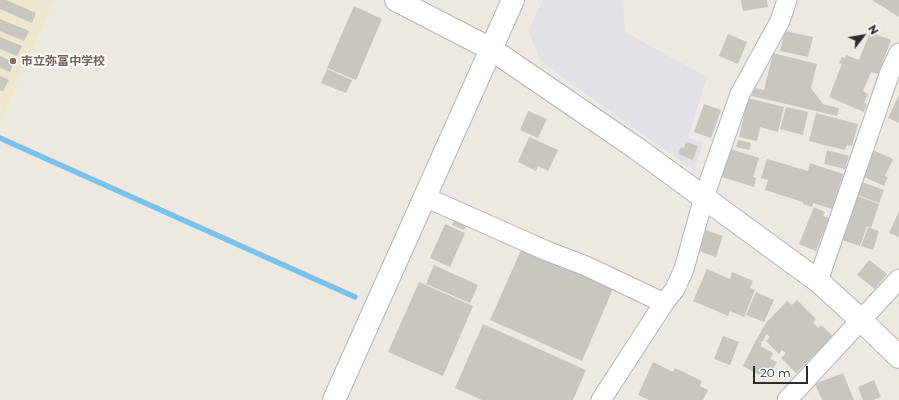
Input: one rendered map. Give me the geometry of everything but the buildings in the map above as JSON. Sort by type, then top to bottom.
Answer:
[{"type":"street","points":[[396,0],[491,49],[636,148],[818,281],[899,356]]},
{"type":"street","points":[[334,400],[513,0]]},
{"type":"street","points":[[601,400],[664,303],[675,289],[684,269],[704,197],[740,94],[780,21],[787,0]]},
{"type":"street","points":[[818,281],[890,72],[899,53]]},
{"type":"street","points":[[425,197],[547,251],[586,266],[664,303]]},
{"type":"street","points":[[787,400],[899,279]]},
{"type":"shaded area","name":"市立弥冨中学校","points":[[0,0],[54,0],[0,123]]},
{"type":"shaded area","points":[[543,0],[623,0],[625,32],[707,77],[688,138],[703,142],[695,171],[541,62],[528,31]]},
{"type":"waterway","points":[[0,138],[355,297]]},
{"type":"place","name":"市立弥冨中学校","points":[[13,61]]}]
